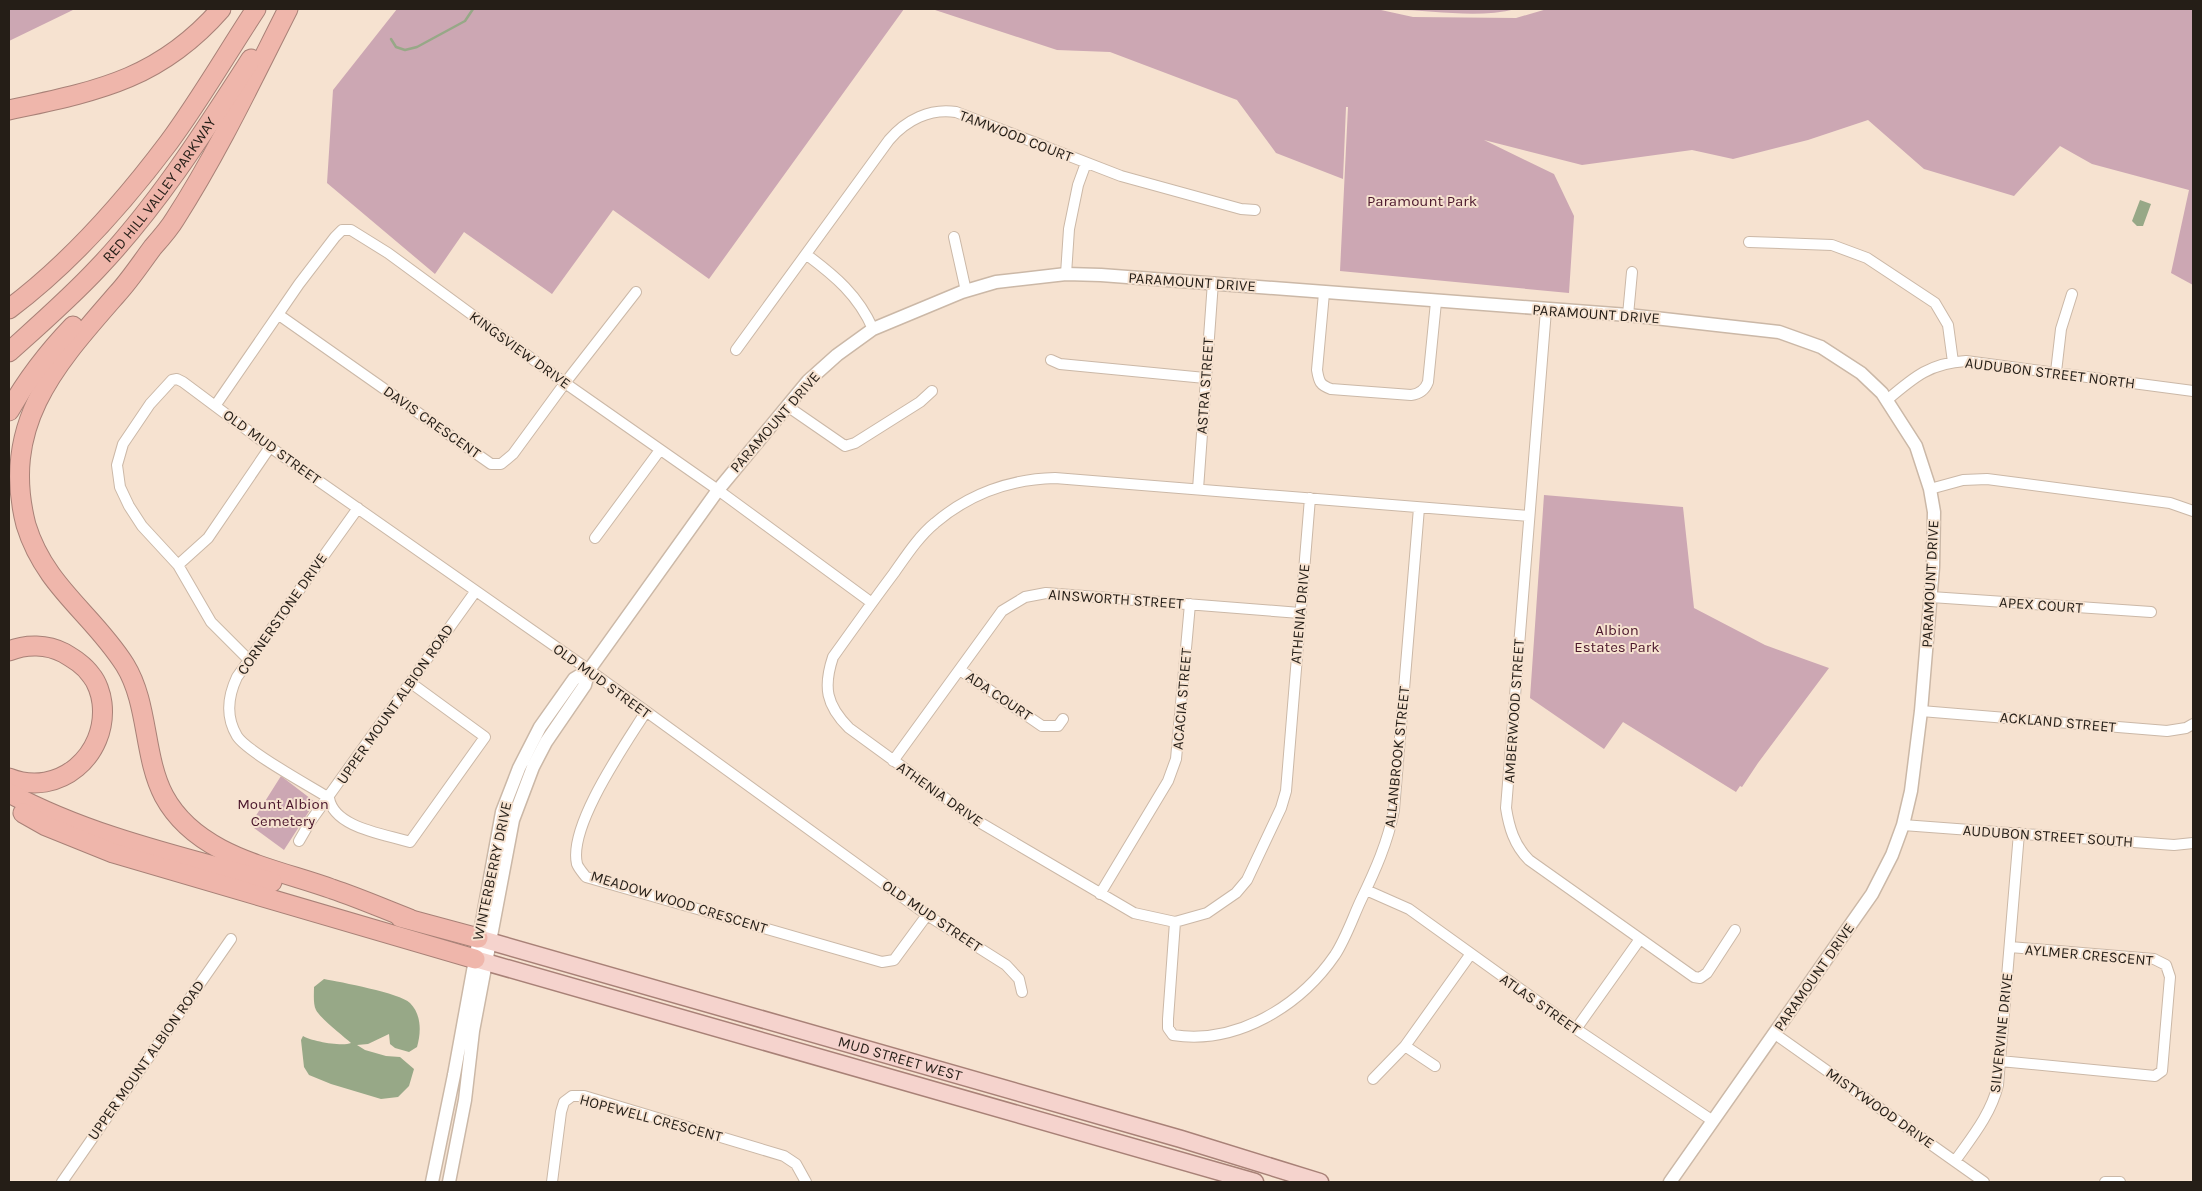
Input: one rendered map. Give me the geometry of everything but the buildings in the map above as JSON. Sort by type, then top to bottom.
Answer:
[{"type":"highway","points":[[9,110],[90,92],[129,78],[163,60],[186,44],[221,9]]},
{"type":"highway","name":"RED HILL VALLEY PARKWAY","points":[[9,309],[74,252],[120,203],[169,142],[256,9]]},
{"type":"highway","points":[[9,411],[26,381],[46,354],[152,248],[174,223],[223,137],[288,9]]},
{"type":"highway","name":"RED HILL VALLEY PARKWAY","points":[[9,352],[53,313],[99,268],[143,214],[189,155],[252,57],[288,9]]},
{"type":"highway","points":[[152,248],[119,291],[72,344],[48,375],[35,399],[25,426],[18,465],[18,489],[26,528],[45,569],[60,589],[116,652],[128,670],[137,695],[155,771],[164,795],[175,812],[204,838],[224,851],[410,919]]},
{"type":"highway","points":[[9,652],[29,646],[44,647],[58,650],[70,657],[92,675],[101,695],[103,713],[98,739],[91,753],[81,765],[66,776],[41,784],[9,778]]},
{"type":"highway","points":[[9,793],[33,806],[78,825],[127,842],[484,939]]},
{"type":"highway","points":[[9,805],[46,826],[113,853],[480,960]]},
{"type":"main road","name":"MUD STREET WEST","points":[[484,939],[1181,1139],[1320,1182]]},
{"type":"main road","name":"MUD STREET WEST","points":[[480,960],[1255,1182]]},
{"type":"street","name":"TAMWOOD COURT","points":[[736,350],[889,140],[905,124],[926,114],[942,111],[956,112],[1122,176],[1241,209],[1255,210]]},
{"type":"street","points":[[1066,274],[1069,229],[1078,185],[1086,163]]},
{"type":"street","name":"KINGSVIEW DRIVE","points":[[215,406],[299,284],[335,237],[342,230],[351,230],[388,253],[565,383],[718,490],[872,603]]},
{"type":"street","points":[[954,237],[966,291]]},
{"type":"street","points":[[1750,242],[1832,245],[1866,258],[1935,302],[1948,325],[1953,362]]},
{"type":"street","points":[[806,255],[840,280],[859,304],[873,329]]},
{"type":"street","points":[[1628,315],[1632,272]]},
{"type":"street","name":"PARAMOUNT DRIVE","points":[[589,670],[718,490],[808,381],[844,350],[873,329],[966,291],[996,282],[1066,274],[1213,282],[1436,302],[1628,315],[1778,332],[1802,338],[1821,347],[1861,373],[1887,400],[1916,446],[1930,488],[1934,512],[1931,597],[1921,710],[1911,791],[1903,825],[1892,854],[1872,894],[1670,1182]]},
{"type":"street","name":"ASTRA STREET","points":[[1198,489],[1213,282]]},
{"type":"street","name":"DAVIS CRESCENT","points":[[279,315],[491,464],[501,464],[513,454],[565,383],[636,292]]},
{"type":"street","points":[[1324,292],[1317,370],[1319,382],[1323,386],[1332,389],[1411,396],[1418,394],[1426,387],[1428,382],[1436,302]]},
{"type":"street","points":[[2056,372],[2061,329],[2072,294]]},
{"type":"street","name":"AMBERWOOD STREET","points":[[1546,310],[1506,808],[1507,820],[1513,839],[1529,860],[1694,977],[1700,978],[1707,973],[1735,930]]},
{"type":"street","points":[[1051,360],[1060,364],[1205,378]]},
{"type":"street","name":"AUDUBON STREET NORTH","points":[[1887,400],[1926,369],[1953,362],[1966,361],[2193,391]]},
{"type":"street","name":"OLD MUD STREET","points":[[178,565],[142,526],[129,506],[120,487],[117,465],[123,444],[134,426],[150,404],[172,380],[177,379],[475,592],[589,670],[927,915],[1006,965],[1019,979],[1022,992]]},
{"type":"street","points":[[787,406],[845,446],[854,443],[912,407],[932,391]]},
{"type":"street","points":[[248,659],[211,622],[178,565],[208,538],[270,447]]},
{"type":"street","points":[[595,538],[660,450]]},
{"type":"street","name":"ATHENIA DRIVE","points":[[1310,498],[1286,791],[1281,808],[1247,880],[1236,893],[1207,913],[1175,922],[1134,913],[974,819],[893,761],[838,717],[832,708],[827,691],[827,674],[833,657],[911,549],[934,524],[954,508],[999,486],[1039,478],[1055,478],[1310,498],[1419,508],[1529,516]]},
{"type":"street","points":[[1930,488],[1963,480],[1987,479],[2170,503],[2193,510]]},
{"type":"street","name":"CORNERSTONE DRIVE","points":[[329,798],[254,752],[237,736],[228,708],[237,676],[248,659],[358,508]]},
{"type":"street","name":"ALLANBROOK STREET","points":[[1175,922],[1168,1019],[1168,1028],[1173,1035],[1185,1037],[1224,1034],[1272,1015],[1314,982],[1336,953],[1387,840],[1394,810],[1419,508]]},
{"type":"street","name":"UPPER MOUNT ALBION ROAD","points":[[299,841],[310,822],[475,592]]},
{"type":"street","name":"AINSWORTH STREET","points":[[893,761],[1002,611],[1025,597],[1046,593],[1300,612]]},
{"type":"street","name":"APEX COURT","points":[[1931,597],[2151,612]]},
{"type":"street","name":"ACACIA STREET","points":[[1100,894],[1168,781],[1176,759],[1190,604]]},
{"type":"street","name":"WINTERBERRY DRIVE","points":[[432,1182],[480,960],[496,841],[510,789],[540,727],[574,679],[589,670]]},
{"type":"street","name":"ADA COURT","points":[[960,670],[1042,726],[1058,726],[1063,719]]},
{"type":"street","points":[[329,798],[338,815],[348,823],[410,842],[485,737],[411,683]]},
{"type":"street","name":"ACKLAND STREET","points":[[1921,710],[2167,731],[2186,728],[2193,724]]},
{"type":"street","name":"MEADOW WOOD CRESCENT","points":[[646,713],[602,783],[584,822],[576,852],[578,866],[586,877],[882,962],[894,960],[927,915]]},
{"type":"street","name":"AUDUBON STREET SOUTH","points":[[1903,825],[2174,845],[2193,843]]},
{"type":"street","name":"SILVERVINE DRIVE","points":[[1955,1162],[1988,1112],[1996,1092],[2010,948],[2018,833]]},
{"type":"street","name":"ATLAS STREET","points":[[1366,890],[1409,909],[1576,1030],[1713,1121]]},
{"type":"street","name":"UPPER MOUNT ALBION ROAD","points":[[62,1182],[231,939]]},
{"type":"street","points":[[1576,1030],[1640,939]]},
{"type":"street","name":"AYLMER CRESCENT","points":[[2000,1061],[2150,1076],[2162,1071],[2170,977],[2166,965],[2154,959],[2010,948]]},
{"type":"street","points":[[1373,1079],[1406,1046],[1470,954]]},
{"type":"street","name":"WINTERBERRY DRIVE","points":[[449,1182],[465,1100],[480,960]]},
{"type":"street","name":"MISTYWOOD DRIVE","points":[[1775,1034],[1984,1182]]},
{"type":"street","points":[[1406,1046],[1435,1066]]},
{"type":"street","name":"HOPEWELL CRESCENT","points":[[552,1182],[561,1112],[564,1102],[572,1096],[584,1096],[784,1156],[796,1164],[806,1182]]},
{"type":"street","points":[[2105,1182],[2120,1182]]},
{"type":"green space","points":[[9,9],[75,9],[9,41]]},
{"type":"green space","points":[[397,9],[904,9],[709,279],[613,210],[552,294],[464,232],[435,274],[327,183],[333,90]]},
{"type":"green space","name":"Paramount Park","points":[[932,9],[1516,9],[1483,14],[1381,10],[1413,17],[1516,18],[1547,9],[2193,9],[2193,285],[2171,273],[2189,190],[2092,164],[2060,146],[2014,196],[1924,169],[1868,120],[1808,140],[1733,159],[1692,150],[1582,165],[1484,140],[1554,174],[1574,216],[1569,293],[1340,271],[1348,107],[1346,107],[1343,179],[1276,153],[1237,100],[1110,52],[1057,50]]},
{"type":"green space","name":"Albion Estates Park","points":[[1544,495],[1683,507],[1694,608],[1765,645],[1829,668],[1742,787],[1740,786],[1736,792],[1623,722],[1604,749],[1530,698]]},
{"type":"green space","name":"Mount Albion Cemetery","points":[[281,776],[315,802],[284,850],[250,825]]},
{"type":"shaded area","points":[[2140,200],[2151,204],[2143,226],[2137,226],[2132,221]]},
{"type":"shaded area","points":[[324,979],[395,995],[410,1003],[414,1008],[420,1024],[417,1047],[409,1052],[395,1048],[390,1044],[389,1034],[368,1044],[357,1045],[365,1050],[386,1056],[400,1057],[414,1069],[409,1086],[398,1097],[381,1099],[331,1084],[309,1075],[304,1067],[301,1040],[303,1036],[327,1043],[351,1043],[316,1010],[314,987]]},
{"type":"waterway","points":[[391,39],[396,47],[405,50],[417,47],[465,21],[473,9]]}]
